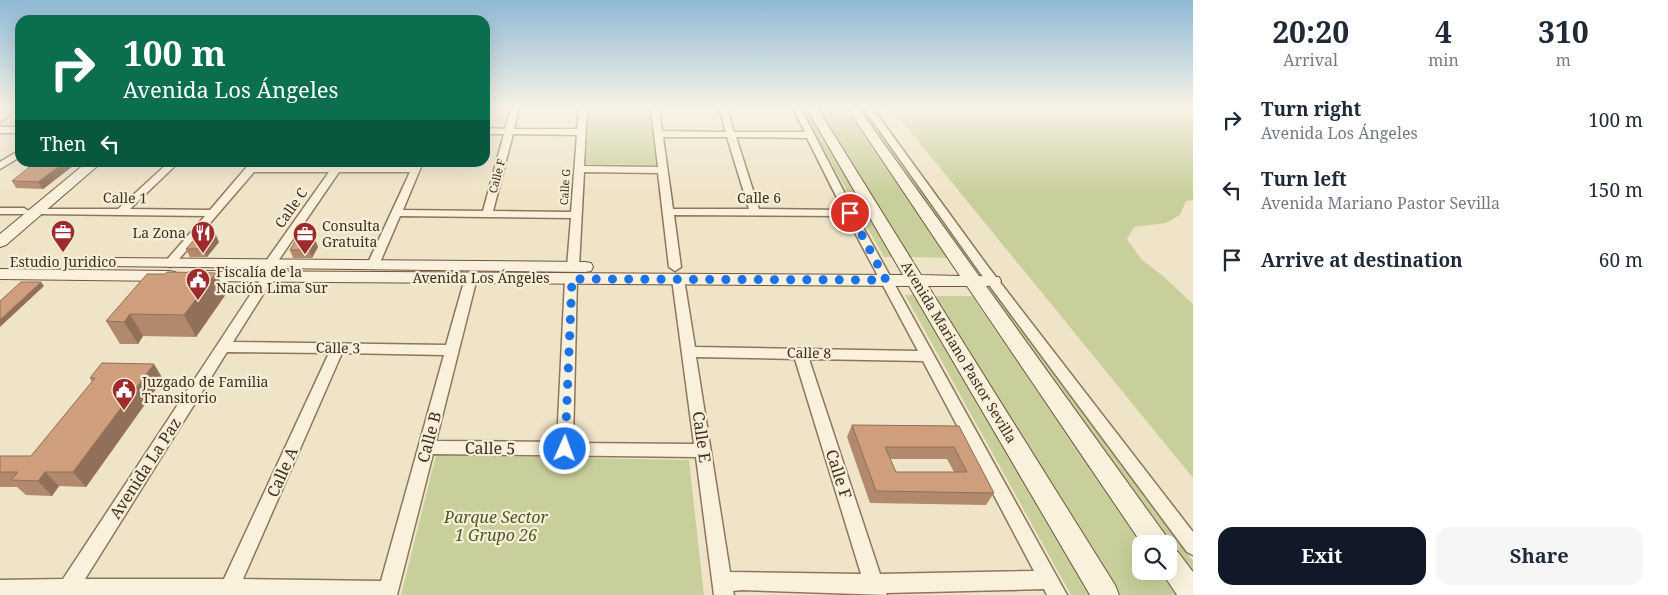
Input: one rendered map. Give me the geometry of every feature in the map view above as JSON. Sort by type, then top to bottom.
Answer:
[{"type":"street","name":"Calle F","points":[[488,214],[508,137]]},
{"type":"street","name":"Calle G","points":[[565,449],[572,273],[581,137]]},
{"type":"street","name":"Calle E","points":[[658,137],[676,273],[690,352],[723,589]]},
{"type":"street","points":[[731,137],[755,213]]},
{"type":"street","name":"Avenida Mariano Pastor Sevilla","points":[[812,137],[883,275],[1053,588]]},
{"type":"street","name":"Avenida Mariano Pastor Sevilla","points":[[828,137],[1105,595]]},
{"type":"street","points":[[873,137],[978,276],[1193,546]]},
{"type":"street","points":[[886,137],[1151,535]]},
{"type":"street","points":[[0,166],[15,156]]},
{"type":"street","points":[[0,242],[79,167]]},
{"type":"street","points":[[0,230],[31,211],[89,167]]},
{"type":"street","points":[[121,212],[170,167]]},
{"type":"street","points":[[170,263],[253,167]]},
{"type":"street","points":[[281,167],[336,169],[391,167]]},
{"type":"street","points":[[373,265],[418,167]]},
{"type":"street","name":"Calle C","points":[[269,270],[336,169]]},
{"type":"street","points":[[579,169],[662,170]]},
{"type":"street","points":[[0,211],[31,211]]},
{"type":"street","name":"Calle 1","points":[[31,211],[213,213]]},
{"type":"street","name":"Calle 6","points":[[668,212],[850,213]]},
{"type":"street","points":[[396,213],[576,215]]},
{"type":"street","name":"Avenida Los Ángeles","points":[[0,263],[170,263],[269,270],[471,278],[572,273]]},
{"type":"street","name":"Avenida Los Ángeles","points":[[0,274],[269,270],[373,265],[572,273],[978,276]]},
{"type":"street","name":"Avenida La Paz","points":[[66,592],[223,347],[269,270]]},
{"type":"street","name":"Calle B","points":[[388,593],[471,278]]},
{"type":"street","name":"Calle 3","points":[[223,347],[452,350]]},
{"type":"street","name":"Calle A","points":[[228,592],[338,348]]},
{"type":"street","name":"Calle 8","points":[[690,352],[928,356]]},
{"type":"street","name":"Calle F","points":[[800,353],[876,589]]},
{"type":"street","name":"Calle 5","points":[[426,447],[704,451]]},
{"type":"street","points":[[1177,572],[1193,595]]},
{"type":"street","points":[[723,589],[742,581],[876,589],[1053,588]]},
{"type":"street","points":[[0,589],[66,592],[388,593]]},
{"type":"green space","points":[[587,137],[652,137],[656,165],[586,164]]},
{"type":"green space","points":[[817,137],[825,137],[850,182],[857,204],[873,224],[894,257],[884,257]]},
{"type":"green space","points":[[836,137],[865,137],[947,258],[910,257]]},
{"type":"green space","points":[[876,137],[882,137],[969,259],[962,259]]},
{"type":"green space","points":[[915,137],[1193,137],[1193,200],[1186,201],[1180,215],[1166,223],[1134,227],[1127,239],[1141,259],[1163,276],[1193,304],[1193,478]]},
{"type":"green space","points":[[993,290],[1174,535],[1162,535],[984,291]]},
{"type":"green space","points":[[905,295],[916,295],[1091,595],[1071,595]]},
{"type":"green space","points":[[933,296],[972,296],[1137,535],[1132,535],[1132,580],[1168,580],[1178,595],[1119,595]]},
{"type":"green space","name":"Parque Sector 1 Grupo 26","points":[[436,455],[689,460],[704,595],[401,595]]},
{"type":"green space","points":[[1177,539],[1193,561],[1193,580],[1177,558]]},
{"type":"building","points":[[30,167],[58,167],[38,182],[12,181]]},
{"type":"building","points":[[199,234],[216,235],[203,249],[186,249]]},
{"type":"building","points":[[296,240],[315,240],[309,250],[290,250]]},
{"type":"building","points":[[167,272],[216,273],[184,315],[130,314],[124,322],[106,321],[147,274],[165,274]]},
{"type":"building","points":[[21,282],[41,282],[0,320],[0,301]]},
{"type":"building","points":[[102,363],[154,364],[73,472],[45,472],[38,481],[11,480],[18,472],[0,472],[0,456],[31,456],[95,378],[90,378]]},
{"type":"building","points":[[852,425],[959,426],[994,493],[876,491]],"holes":[[[885,447],[954,447],[967,472],[896,472]]]},
{"type":"place","name":"Estudio Juridico","points":[[63,253]]},
{"type":"place","name":"La Zona","points":[[203,254]]},
{"type":"place","name":"Consulta Gratuita","points":[[305,255]]},
{"type":"place","name":"Fiscalía de la Nación Lima Sur","points":[[198,301]]},
{"type":"place","name":"Juzgado de Familia Transitorio","points":[[124,411]]},
{"type":"route","points":[[565,449],[572,279],[886,280],[850,213]]}]
